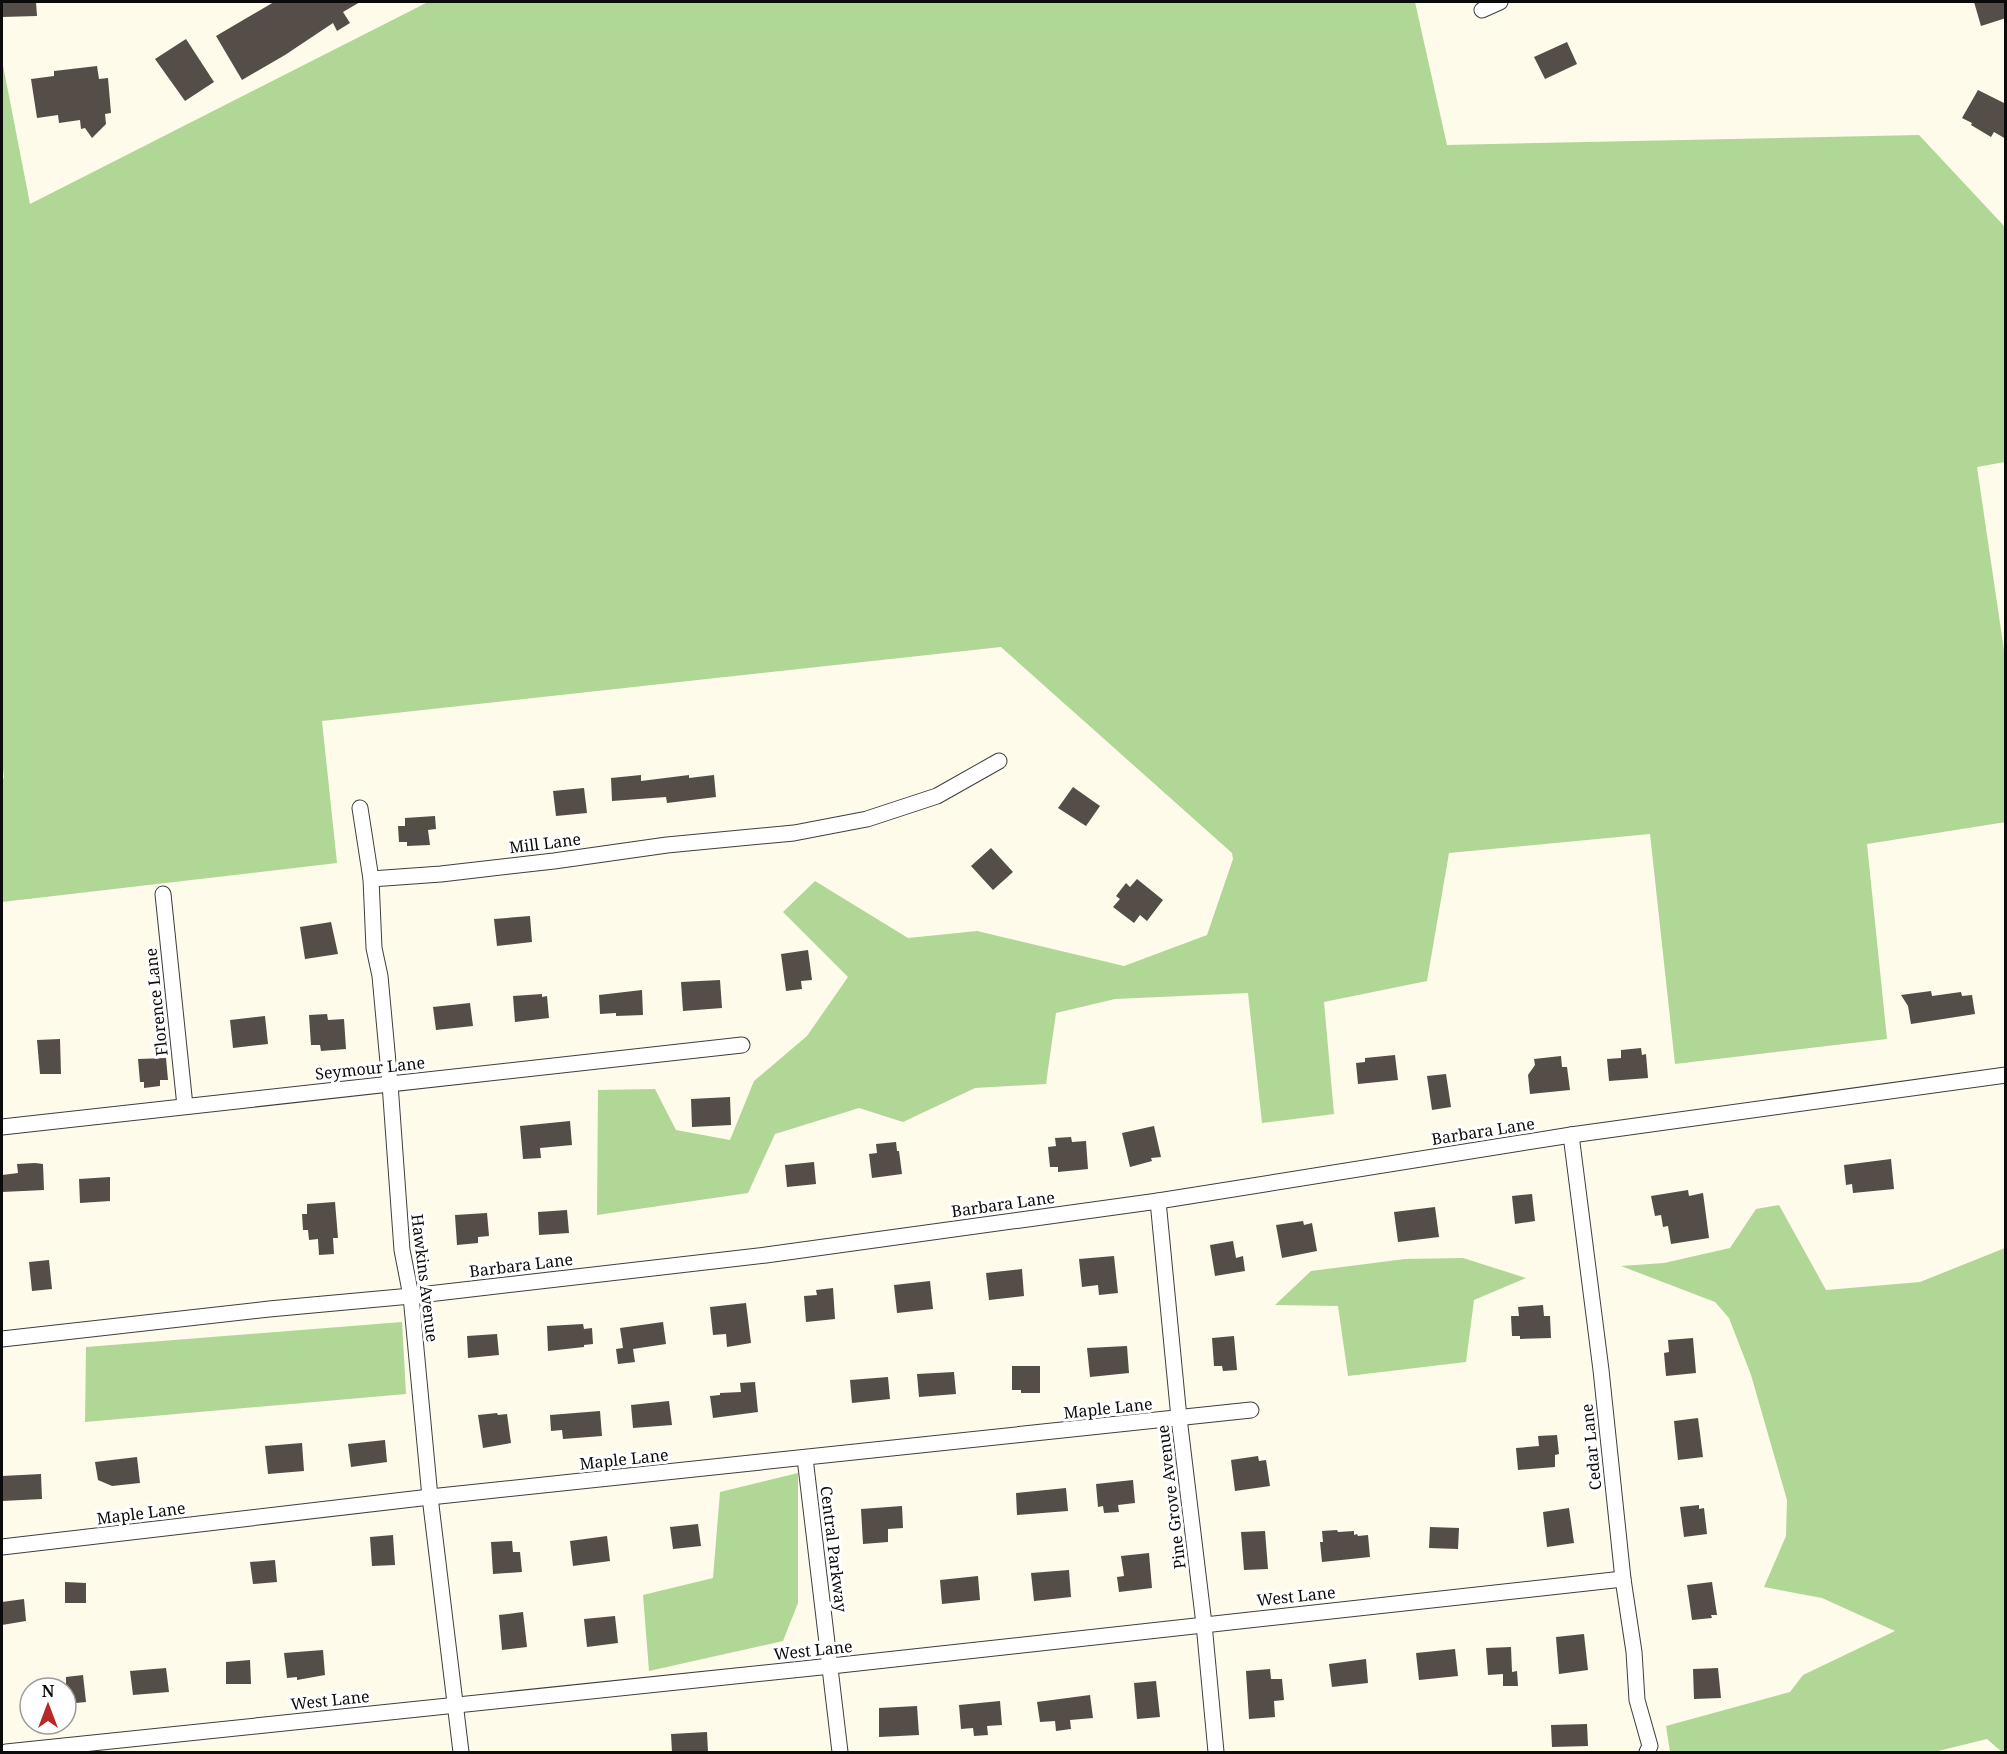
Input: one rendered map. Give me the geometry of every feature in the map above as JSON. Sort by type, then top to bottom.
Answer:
[{"type":"street","points":[[1482,10],[1500,2]]},
{"type":"street","name":"Mill Lane","points":[[371,879],[441,874],[666,845],[794,833],[867,819],[937,796],[999,761]]},
{"type":"street","name":"Hawkins Avenue","points":[[360,808],[371,879],[374,948],[380,976],[402,1250],[411,1296],[430,1497],[461,1752]]},
{"type":"street","name":"Florence Lane","points":[[163,894],[185,1106]]},
{"type":"street","name":"Seymour Lane","points":[[2,1127],[742,1045]]},
{"type":"street","name":"Barbara Lane","points":[[2,1339],[411,1296],[766,1255],[1158,1201],[1571,1135],[2006,1075]]},
{"type":"street","name":"Cedar Lane","points":[[1571,1135],[1601,1370],[1623,1579],[1634,1652],[1637,1700],[1650,1746],[1647,1752]]},
{"type":"street","name":"Pine Grove Avenue","points":[[1158,1201],[1179,1419],[1204,1624],[1216,1752]]},
{"type":"street","name":"Maple Lane","points":[[2,1547],[430,1497],[1251,1410]]},
{"type":"street","name":"Central Parkway","points":[[805,1458],[840,1752]]},
{"type":"street","name":"West Lane","points":[[6,1752],[831,1666],[1623,1579]]},
{"type":"green space","points":[[428,2],[1415,2],[1447,145],[1919,135],[2005,227],[2005,462],[1977,467],[2005,657],[2006,822],[1867,844],[1887,1039],[1675,1064],[1650,834],[1449,853],[1427,981],[1324,1002],[1334,1114],[1262,1123],[1248,993],[1115,999],[1056,1013],[1046,1084],[975,1088],[903,1122],[859,1108],[775,1134],[748,1193],[597,1215],[598,1090],[655,1089],[676,1130],[730,1140],[754,1081],[807,1036],[848,977],[783,912],[815,881],[908,938],[977,931],[1124,966],[1207,935],[1233,859],[1232,853],[1001,647],[322,721],[337,863],[2,902],[2,779],[4,778],[2,758],[2,60],[30,204]]},
{"type":"green space","points":[[1779,1205],[1826,1290],[1920,1282],[2005,1248],[2005,1752],[1987,1739],[1934,1752],[1670,1752],[1666,1726],[1790,1692],[1803,1675],[1895,1631],[1822,1598],[1764,1587],[1786,1536],[1787,1500],[1751,1375],[1729,1318],[1715,1302],[1621,1266],[1664,1263],[1730,1248],[1756,1209]]},
{"type":"green space","points":[[1463,1258],[1526,1278],[1474,1300],[1466,1362],[1348,1376],[1338,1306],[1275,1305],[1311,1271],[1405,1259]]},
{"type":"green space","points":[[402,1322],[406,1394],[85,1422],[86,1347]]},
{"type":"green space","points":[[798,1473],[798,1603],[783,1641],[649,1671],[643,1595],[713,1578],[720,1492]]},
{"type":"building","points":[[2,2],[36,2],[37,16],[2,17]]},
{"type":"building","points":[[274,2],[360,2],[343,12],[350,23],[337,31],[333,23],[242,80],[216,36]]},
{"type":"building","points":[[1974,2],[2006,2],[2006,18],[1981,26]]},
{"type":"building","points":[[186,39],[214,82],[185,101],[155,59]]},
{"type":"building","points":[[1567,42],[1577,64],[1545,79],[1534,57]]},
{"type":"building","points":[[97,66],[99,79],[108,78],[111,113],[105,114],[106,124],[92,138],[85,128],[81,129],[80,120],[59,123],[58,115],[37,118],[31,79],[54,76],[54,71]]},
{"type":"building","points":[[1978,90],[2006,104],[2006,139],[1994,132],[1991,137],[1962,118]]},
{"type":"building","points":[[641,775],[641,781],[689,775],[689,778],[714,775],[716,797],[667,803],[666,797],[612,801],[611,778]]},
{"type":"building","points":[[1073,787],[1100,806],[1086,826],[1058,808]]},
{"type":"building","points":[[584,788],[587,813],[556,816],[553,791]]},
{"type":"building","points":[[435,816],[436,829],[428,830],[430,845],[407,846],[407,842],[399,842],[398,826],[405,826],[405,818]]},
{"type":"building","points":[[991,848],[1013,872],[993,890],[971,866]]},
{"type":"building","points":[[1137,879],[1163,900],[1147,921],[1140,915],[1134,923],[1113,907],[1120,899],[1116,896],[1126,883],[1130,887]]},
{"type":"building","points":[[530,916],[532,942],[497,946],[494,919]]},
{"type":"building","points":[[331,922],[338,954],[305,959],[300,927]]},
{"type":"building","points":[[808,950],[812,980],[801,981],[802,989],[786,991],[781,954]]},
{"type":"building","points":[[720,980],[722,1008],[683,1011],[681,982]]},
{"type":"building","points":[[642,990],[643,1015],[600,1014],[599,995]]},
{"type":"building","points":[[1931,991],[1932,996],[1961,992],[1962,996],[1972,995],[1975,1014],[1911,1024],[1908,1006],[1901,995]]},
{"type":"building","points":[[542,994],[542,997],[547,996],[549,1018],[515,1022],[513,996]]},
{"type":"building","points":[[470,1003],[473,1026],[436,1030],[433,1007]]},
{"type":"building","points":[[327,1014],[328,1020],[344,1019],[346,1049],[321,1051],[320,1045],[311,1045],[309,1015]]},
{"type":"building","points":[[265,1016],[268,1044],[233,1048],[230,1020]]},
{"type":"building","points":[[60,1039],[61,1074],[40,1074],[37,1040]]},
{"type":"building","points":[[1641,1048],[1642,1055],[1646,1054],[1648,1078],[1609,1081],[1607,1059],[1621,1058],[1621,1050]]},
{"type":"building","points":[[1395,1055],[1398,1080],[1358,1084],[1356,1063],[1365,1062],[1365,1058]]},
{"type":"building","points":[[1561,1056],[1562,1067],[1567,1067],[1570,1090],[1530,1094],[1528,1075],[1535,1065],[1534,1059]]},
{"type":"building","points":[[166,1058],[168,1080],[160,1080],[160,1086],[144,1088],[144,1082],[140,1082],[138,1059]]},
{"type":"building","points":[[1446,1074],[1451,1107],[1432,1110],[1427,1076]]},
{"type":"building","points":[[730,1097],[731,1125],[692,1127],[691,1099]]},
{"type":"building","points":[[570,1121],[572,1145],[540,1148],[541,1158],[523,1159],[520,1126]]},
{"type":"building","points":[[1154,1126],[1161,1157],[1151,1158],[1152,1161],[1130,1167],[1122,1133]]},
{"type":"building","points":[[1071,1137],[1072,1142],[1086,1141],[1088,1169],[1058,1172],[1058,1167],[1050,1167],[1048,1147],[1056,1146],[1055,1138]]},
{"type":"building","points":[[896,1142],[902,1174],[872,1178],[869,1154],[877,1153],[876,1144]]},
{"type":"building","points":[[1891,1159],[1894,1189],[1853,1193],[1852,1184],[1846,1185],[1844,1165]]},
{"type":"building","points":[[814,1162],[816,1184],[787,1187],[785,1165]]},
{"type":"building","points":[[17,1164],[43,1164],[44,1190],[2,1192],[2,1175],[18,1173]]},
{"type":"building","points":[[110,1177],[110,1201],[80,1203],[79,1179]]},
{"type":"building","points":[[1688,1190],[1689,1196],[1703,1193],[1709,1238],[1671,1244],[1668,1226],[1663,1227],[1661,1215],[1655,1216],[1651,1196]]},
{"type":"building","points":[[1532,1194],[1535,1221],[1515,1224],[1512,1196]]},
{"type":"building","points":[[335,1202],[338,1238],[333,1238],[334,1254],[319,1255],[318,1239],[309,1240],[308,1230],[303,1230],[302,1214],[307,1214],[307,1204]]},
{"type":"building","points":[[1435,1207],[1439,1237],[1398,1242],[1394,1212]]},
{"type":"building","points":[[567,1210],[569,1233],[539,1235],[538,1212]]},
{"type":"building","points":[[487,1213],[489,1236],[478,1237],[478,1243],[457,1245],[455,1215]]},
{"type":"building","points":[[1303,1221],[1304,1225],[1312,1223],[1317,1251],[1282,1258],[1276,1225]]},
{"type":"building","points":[[1233,1241],[1236,1258],[1243,1256],[1245,1271],[1215,1276],[1210,1245]]},
{"type":"building","points":[[1114,1256],[1118,1293],[1099,1295],[1098,1285],[1082,1287],[1079,1259]]},
{"type":"building","points":[[49,1260],[52,1289],[32,1291],[29,1262]]},
{"type":"building","points":[[1022,1269],[1024,1296],[989,1300],[986,1273]]},
{"type":"building","points":[[930,1281],[933,1309],[897,1313],[894,1285]]},
{"type":"building","points":[[833,1288],[835,1319],[806,1322],[804,1296],[817,1295],[816,1290]]},
{"type":"building","points":[[746,1303],[751,1343],[727,1347],[726,1334],[713,1335],[710,1307]]},
{"type":"building","points":[[1543,1305],[1544,1316],[1550,1316],[1551,1338],[1520,1339],[1520,1336],[1512,1336],[1511,1316],[1519,1316],[1518,1307]]},
{"type":"building","points":[[663,1322],[666,1344],[633,1349],[635,1362],[618,1364],[616,1349],[623,1348],[620,1328]]},
{"type":"building","points":[[583,1324],[584,1329],[592,1328],[593,1344],[548,1351],[547,1326]]},
{"type":"building","points":[[497,1334],[499,1355],[468,1358],[467,1336]]},
{"type":"building","points":[[1234,1336],[1237,1370],[1223,1371],[1222,1366],[1214,1366],[1212,1338]]},
{"type":"building","points":[[1693,1338],[1696,1373],[1666,1376],[1664,1353],[1669,1352],[1668,1340]]},
{"type":"building","points":[[1127,1346],[1129,1373],[1090,1377],[1087,1348]]},
{"type":"building","points":[[1012,1366],[1040,1366],[1040,1393],[1021,1393],[1021,1390],[1012,1390]]},
{"type":"building","points":[[954,1372],[956,1394],[919,1397],[917,1374]]},
{"type":"building","points":[[888,1377],[890,1399],[852,1403],[850,1380]]},
{"type":"building","points":[[755,1382],[758,1412],[713,1418],[710,1396],[741,1392],[740,1383]]},
{"type":"building","points":[[669,1401],[672,1425],[633,1428],[631,1405]]},
{"type":"building","points":[[600,1411],[602,1436],[563,1439],[562,1430],[551,1431],[550,1415]]},
{"type":"building","points":[[497,1413],[498,1415],[507,1414],[511,1443],[483,1448],[478,1415]]},
{"type":"building","points":[[1698,1418],[1703,1457],[1678,1460],[1674,1421]]},
{"type":"building","points":[[1557,1435],[1559,1454],[1555,1455],[1555,1467],[1518,1470],[1516,1448],[1539,1446],[1538,1436]]},
{"type":"building","points":[[385,1440],[387,1462],[351,1467],[348,1444]]},
{"type":"building","points":[[302,1443],[304,1471],[268,1474],[265,1446]]},
{"type":"building","points":[[1258,1456],[1259,1461],[1266,1460],[1270,1486],[1235,1491],[1231,1460]]},
{"type":"building","points":[[137,1457],[140,1483],[112,1486],[98,1480],[95,1462]]},
{"type":"building","points":[[41,1474],[42,1499],[2,1501],[2,1476]]},
{"type":"building","points":[[1133,1480],[1135,1503],[1118,1505],[1119,1512],[1104,1513],[1103,1506],[1098,1507],[1096,1484]]},
{"type":"building","points":[[1066,1488],[1068,1511],[1017,1515],[1016,1493]]},
{"type":"building","points":[[1699,1505],[1699,1509],[1704,1508],[1707,1534],[1684,1537],[1680,1507]]},
{"type":"building","points":[[902,1506],[903,1528],[888,1529],[888,1542],[863,1544],[861,1509]]},
{"type":"building","points":[[1569,1508],[1574,1543],[1547,1547],[1543,1512]]},
{"type":"building","points":[[698,1524],[701,1546],[673,1549],[670,1527]]},
{"type":"building","points":[[1430,1527],[1459,1528],[1458,1549],[1429,1548]]},
{"type":"building","points":[[1337,1530],[1338,1532],[1354,1531],[1354,1535],[1358,1536],[1368,1535],[1370,1557],[1322,1562],[1320,1542],[1323,1542],[1322,1531]]},
{"type":"building","points":[[1265,1531],[1268,1569],[1244,1570],[1241,1532]]},
{"type":"building","points":[[393,1535],[395,1565],[372,1566],[370,1537]]},
{"type":"building","points":[[607,1536],[610,1561],[573,1566],[570,1541]]},
{"type":"building","points":[[512,1541],[513,1552],[520,1552],[522,1572],[493,1574],[491,1542]]},
{"type":"building","points":[[1149,1553],[1152,1588],[1119,1592],[1117,1577],[1124,1576],[1121,1556]]},
{"type":"building","points":[[275,1560],[277,1582],[253,1584],[250,1562]]},
{"type":"building","points":[[1069,1570],[1071,1597],[1034,1601],[1031,1573]]},
{"type":"building","points":[[978,1576],[980,1600],[942,1604],[940,1580]]},
{"type":"building","points":[[65,1582],[86,1583],[86,1603],[65,1603]]},
{"type":"building","points":[[1712,1582],[1717,1615],[1711,1615],[1712,1618],[1692,1620],[1687,1585]]},
{"type":"building","points":[[24,1599],[26,1621],[2,1625],[2,1602]]},
{"type":"building","points":[[523,1612],[527,1647],[502,1650],[499,1615]]},
{"type":"building","points":[[615,1616],[618,1643],[587,1647],[584,1619]]},
{"type":"building","points":[[1584,1634],[1588,1670],[1559,1674],[1556,1637]]},
{"type":"building","points":[[1511,1647],[1512,1672],[1517,1671],[1518,1686],[1503,1686],[1503,1674],[1488,1675],[1486,1648]]},
{"type":"building","points":[[1455,1649],[1458,1676],[1419,1680],[1416,1653]]},
{"type":"building","points":[[323,1650],[325,1675],[297,1680],[297,1677],[287,1678],[284,1653]]},
{"type":"building","points":[[1366,1659],[1368,1683],[1332,1687],[1329,1664]]},
{"type":"building","points":[[250,1660],[251,1684],[226,1684],[226,1662]]},
{"type":"building","points":[[166,1668],[169,1692],[133,1695],[130,1671]]},
{"type":"building","points":[[1718,1668],[1721,1698],[1694,1699],[1693,1669]]},
{"type":"building","points":[[1270,1669],[1271,1679],[1282,1679],[1284,1700],[1274,1701],[1275,1717],[1249,1719],[1246,1671]]},
{"type":"building","points":[[83,1675],[86,1702],[78,1703],[78,1676],[74,1676]]},
{"type":"building","points":[[1156,1681],[1160,1717],[1137,1719],[1134,1683]]},
{"type":"building","points":[[1090,1695],[1093,1718],[1070,1720],[1071,1729],[1056,1731],[1055,1721],[1040,1722],[1037,1702]]},
{"type":"building","points":[[1000,1701],[1002,1725],[987,1726],[988,1735],[974,1736],[973,1728],[961,1729],[959,1705]]},
{"type":"building","points":[[917,1706],[919,1735],[879,1737],[879,1708]]},
{"type":"building","points":[[1587,1724],[1588,1746],[1552,1747],[1551,1725]]},
{"type":"building","points":[[707,1732],[708,1752],[672,1752],[671,1734]]}]
